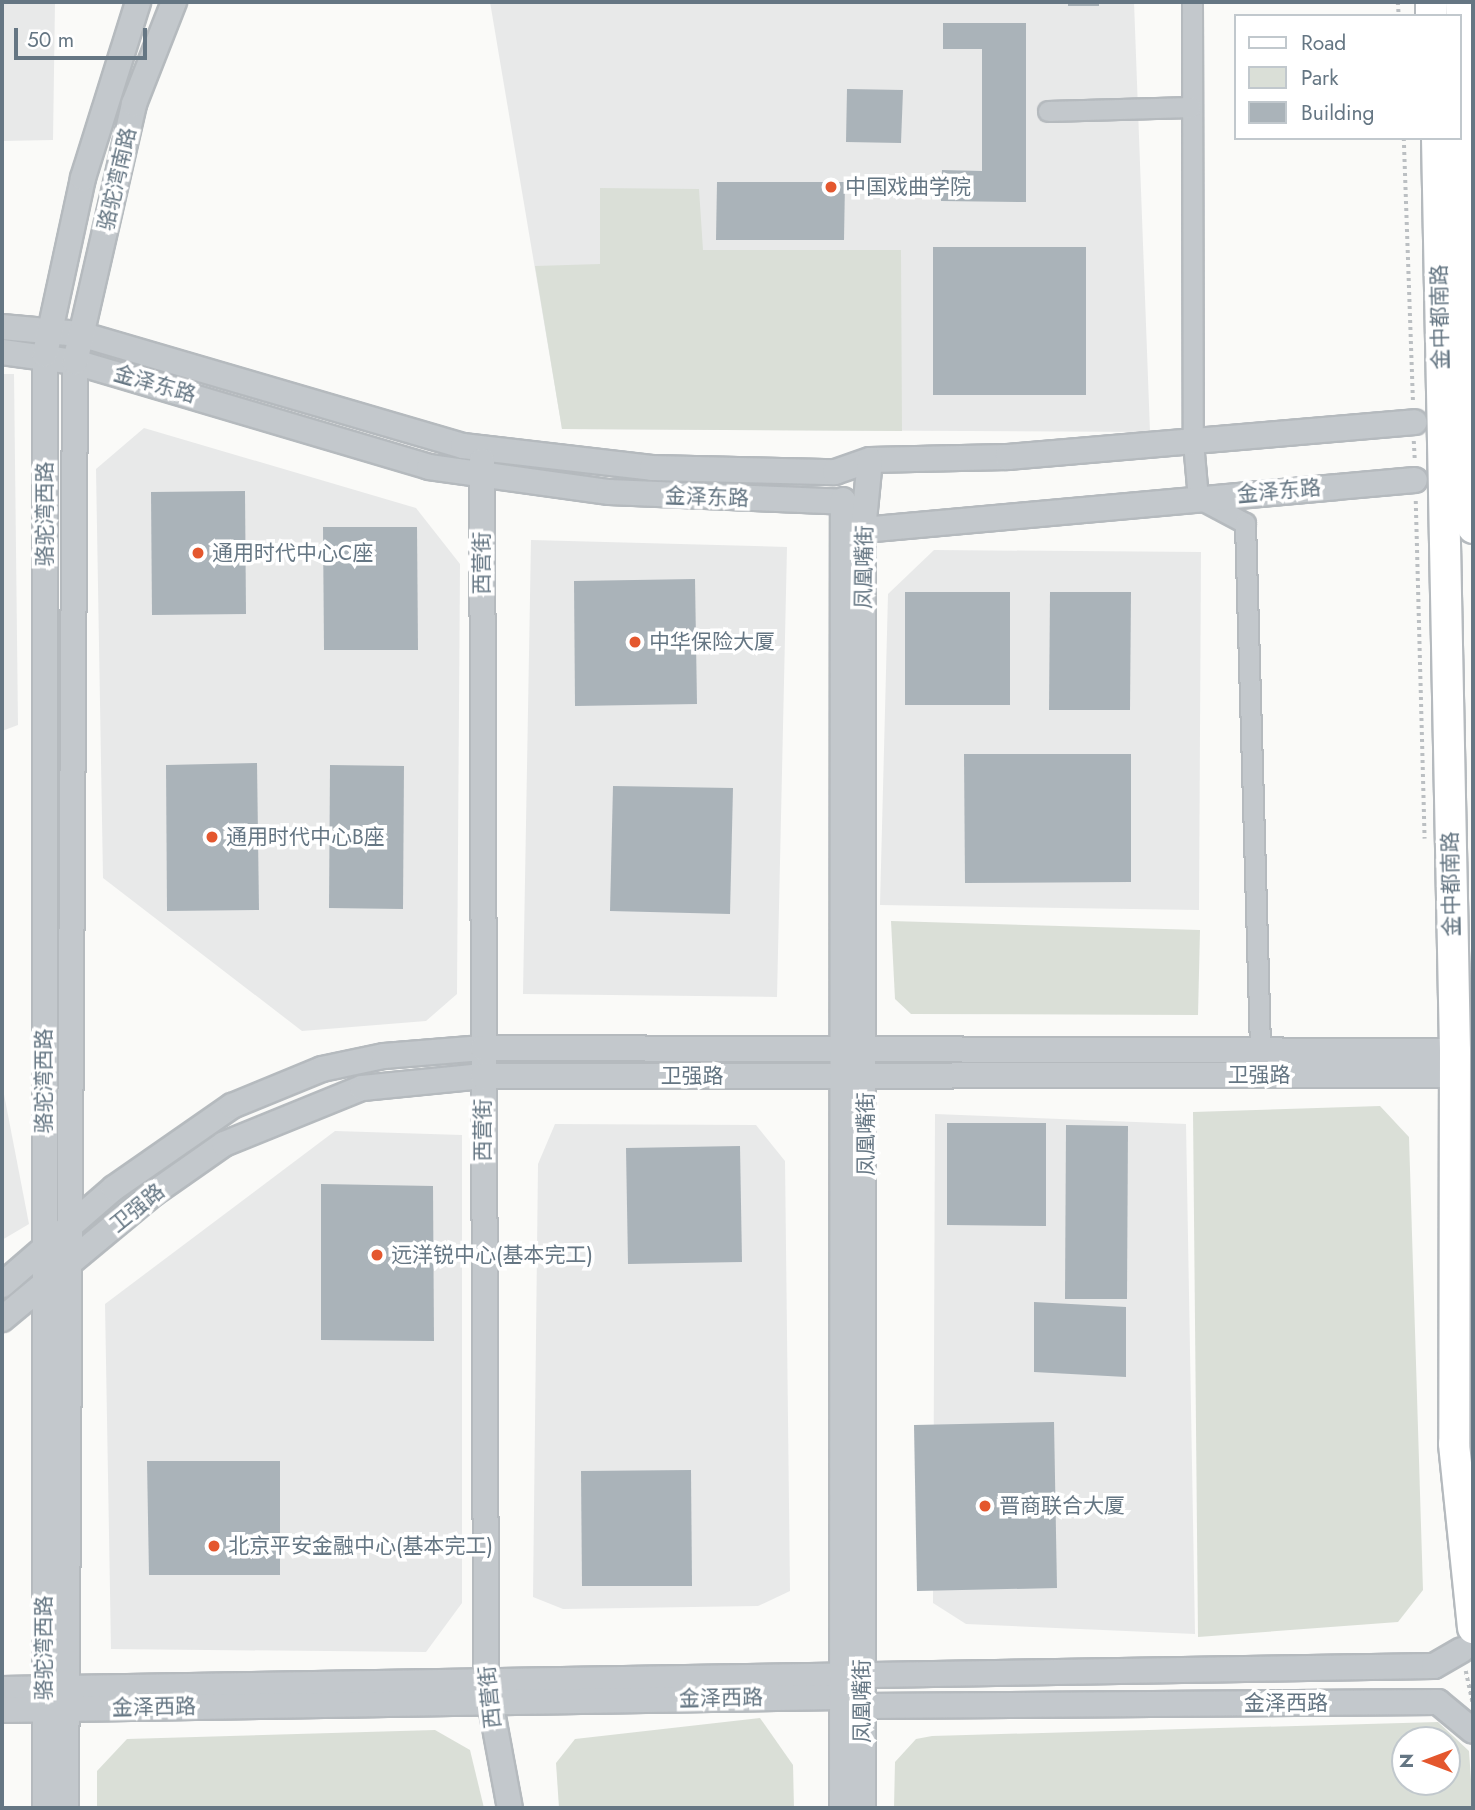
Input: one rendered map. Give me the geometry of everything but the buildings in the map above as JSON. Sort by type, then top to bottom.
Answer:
[{"type":"main road","name":"金中都南路","points":[[1461,2],[1473,528]]},
{"type":"main road","name":"金中都南路","points":[[1437,140],[1455,1063],[1454,1444],[1467,1639]]},
{"type":"street","name":"骆驼湾南路","points":[[45,355],[83,178],[138,2]]},
{"type":"street","name":"骆驼湾南路","points":[[75,362],[134,104],[174,2]]},
{"type":"street","points":[[1192,2],[1193,442],[1198,498],[1245,523],[1260,1048]]},
{"type":"street","points":[[1048,111],[1191,107]]},
{"type":"street","name":"金泽东路","points":[[2,327],[51,327],[80,334],[483,449],[652,468],[835,472],[870,460],[1193,442],[1414,422]]},
{"type":"street","name":"金泽东路","points":[[2,352],[45,355],[75,362],[429,467],[481,476],[659,496],[844,502]]},
{"type":"street","name":"骆驼湾西路","points":[[45,355],[43,1287],[55,1699],[66,1808]]},
{"type":"street","name":"骆驼湾西路","points":[[45,1808],[55,1699],[66,1269],[75,362]]},
{"type":"street","name":"西营街","points":[[483,449],[486,1690],[510,1808]]},
{"type":"street","name":"凤凰嘴街","points":[[855,1048],[863,530],[870,460]]},
{"type":"street","name":"凤凰嘴街","points":[[835,472],[844,502],[856,1076],[852,1687],[842,1808]]},
{"type":"street","name":"金泽东路","points":[[863,530],[1415,480]]},
{"type":"street","points":[[844,502],[863,530]]},
{"type":"street","name":"卫强路","points":[[2,1285],[200,1126],[273,1087],[349,1061],[483,1048],[1260,1048],[1455,1063]]},
{"type":"street","name":"卫强路","points":[[2,1319],[66,1269],[154,1193],[254,1128],[362,1088],[483,1076],[856,1076],[1455,1063]]},
{"type":"street","name":"金泽西路","points":[[2,1710],[55,1699],[486,1690],[852,1687],[1434,1666],[1467,1639]]},
{"type":"street","name":"凤凰嘴街","points":[[852,1687],[863,1808]]},
{"type":"street","name":"金泽西路","points":[[852,1687],[1438,1702],[1473,1731]]},
{"type":"street","name":"金泽西路","points":[[2,1689],[55,1699]]},
{"type":"shaded area","points":[[2,2],[55,2],[53,140],[2,141]]},
{"type":"shaded area","name":"中国戏曲学院","points":[[490,2],[1134,2],[1150,432],[562,429]]},
{"type":"shaded area","points":[[2,374],[14,374],[18,725],[2,731]]},
{"type":"shaded area","points":[[144,428],[416,508],[460,564],[457,994],[426,1021],[302,1031],[103,878],[96,469]]},
{"type":"shaded area","points":[[531,540],[787,547],[777,997],[523,994]]},
{"type":"shaded area","points":[[934,550],[1201,552],[1199,910],[880,905],[888,594]]},
{"type":"shaded area","points":[[2,1084],[29,1224],[2,1240]]},
{"type":"shaded area","points":[[935,1114],[1186,1124],[1195,1634],[966,1624],[933,1603]]},
{"type":"shaded area","points":[[555,1124],[756,1125],[785,1161],[790,1591],[758,1606],[563,1609],[533,1597],[538,1164]]},
{"type":"shaded area","points":[[335,1131],[462,1135],[462,1603],[426,1652],[111,1649],[105,1304]]},
{"type":"green space","points":[[600,188],[699,189],[703,250],[901,250],[902,431],[562,429],[535,266],[600,264]]},
{"type":"green space","points":[[891,921],[1200,930],[1198,1015],[911,1014],[895,999]]},
{"type":"green space","points":[[1380,1106],[1409,1137],[1423,1590],[1398,1622],[1198,1637],[1193,1112]]},
{"type":"green space","points":[[760,1718],[793,1765],[794,1808],[559,1808],[556,1763],[575,1739]]},
{"type":"green space","points":[[1438,1722],[1442,1726],[1391,1726],[1391,1796],[1461,1796],[1461,1744],[1469,1751],[1473,1808],[894,1808],[895,1762],[916,1739],[932,1736]]},
{"type":"green space","points":[[435,1730],[470,1750],[484,1808],[97,1808],[97,1771],[127,1739]]},
{"type":"place","name":"中国戏曲学院","points":[[831,187]]},
{"type":"place","name":"通用时代中心C座","points":[[198,553]]},
{"type":"place","name":"中华保险大厦","points":[[635,642]]},
{"type":"place","name":"通用时代中心B座","points":[[212,837]]},
{"type":"place","name":"远洋锐中心(基本完工)","points":[[377,1255]]},
{"type":"place","name":"晋商联合大厦","points":[[985,1506]]},
{"type":"place","name":"北京平安金融中心(基本完工)","points":[[214,1546]]}]
